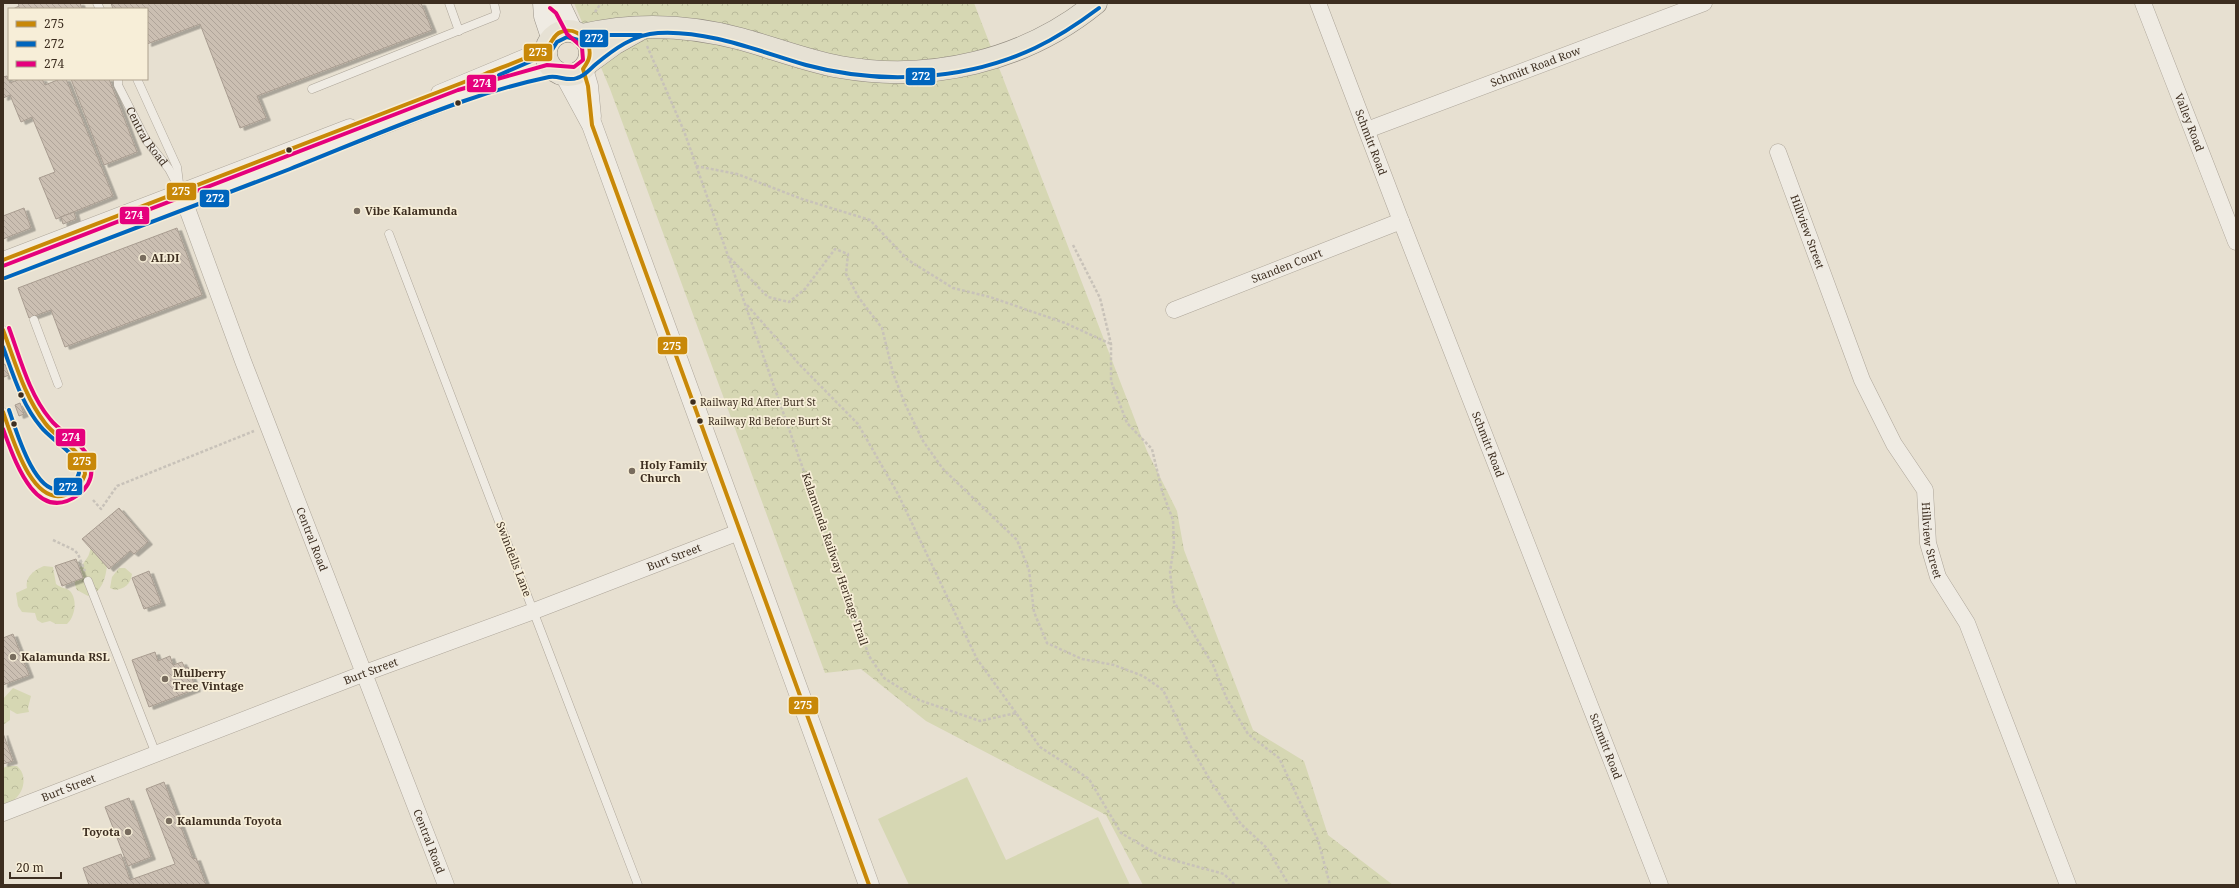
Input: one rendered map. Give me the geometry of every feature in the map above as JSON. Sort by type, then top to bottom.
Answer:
[{"type":"main road","points":[[544,3],[545,16],[563,38],[589,48],[573,69]]},
{"type":"main road","points":[[554,3],[561,9],[563,38]]},
{"type":"main road","points":[[573,69],[546,57],[563,38],[609,29],[640,29],[658,27],[692,29],[742,39],[839,67],[868,71],[919,72],[974,63],[1026,46],[1053,33],[1079,17],[1096,3]]},
{"type":"main road","points":[[573,69],[640,29]]},
{"type":"street","name":"Schmitt Road","points":[[1318,3],[1401,221],[1660,885]]},
{"type":"street","name":"Schmitt Road Row","points":[[1367,130],[1704,3]]},
{"type":"street","name":"Valley Road","points":[[2143,3],[2236,242]]},
{"type":"street","points":[[3,272],[381,116],[563,38]]},
{"type":"street","points":[[3,260],[183,198],[460,96],[496,84],[573,69],[588,86],[592,125],[739,532],[869,885]]},
{"type":"street","name":"Hillview Street","points":[[1778,152],[1862,380],[1894,444],[1924,490],[1928,543],[1938,577],[1967,623],[2068,885]]},
{"type":"street","name":"Central Road","points":[[183,198],[243,361],[446,885]]},
{"type":"street","name":"Standen Court","points":[[1174,310],[1401,221]]},
{"type":"street","name":"Burt Street","points":[[3,813],[364,673],[534,611],[739,532]]},
{"type":"lane","points":[[449,3],[459,31]]},
{"type":"lane","points":[[312,89],[495,16],[496,12],[494,3]]},
{"type":"lane","name":"Central Road","points":[[118,80],[118,85],[146,140],[170,169],[183,198]]},
{"type":"lane","name":"Central Road","points":[[137,80],[177,167],[183,198]]},
{"type":"lane","name":"Swindells Lane","points":[[389,234],[638,885]]},
{"type":"lane","points":[[34,320],[58,384]]},
{"type":"lane","points":[[3,330],[26,391],[36,408],[54,433],[81,458],[85,466],[86,474],[78,487],[61,496],[53,497],[41,491],[25,464],[3,412]]},
{"type":"lane","points":[[88,581],[156,754]]},
{"type":"path","name":"Kalamunda Railway Heritage Trail","points":[[640,29],[684,131],[868,656],[884,678],[919,700],[980,721],[1016,713]]},
{"type":"path","points":[[696,165],[737,174],[802,199],[870,220],[908,260],[953,288],[990,297],[1065,323],[1111,344]]},
{"type":"path","points":[[1073,245],[1100,298],[1111,344],[1111,381],[1127,423],[1152,449],[1162,491],[1173,520],[1174,545],[1170,572],[1174,602],[1213,665],[1227,699],[1248,734],[1279,758],[1318,840],[1330,885]]},
{"type":"path","name":"Kalamunda Railway Heritage Trail","points":[[729,257],[768,297],[789,302],[805,290],[835,249],[848,254],[846,274],[859,298],[882,328],[893,373],[905,404],[923,442],[943,469],[1017,540],[1029,570],[1034,612],[1047,643],[1082,659],[1114,665],[1143,676],[1163,690],[1192,749],[1213,785],[1241,824],[1267,848],[1289,885]]},
{"type":"path","name":"Kalamunda Railway Heritage Trail","points":[[745,303],[799,364],[858,424],[898,494],[977,658],[1040,747],[1089,779],[1121,833],[1162,857],[1224,874],[1235,885]]},
{"type":"path","points":[[93,500],[102,509],[117,486],[254,431]]},
{"type":"path","points":[[53,540],[74,550],[78,554],[88,581]]},
{"type":"green space","points":[[574,3],[974,3],[1147,451],[1177,511],[1184,550],[1253,730],[1304,761],[1328,835],[1393,885],[1143,885],[1106,815],[926,721],[861,669],[825,673],[610,89]]},
{"type":"green space","points":[[92,546],[107,565],[106,574],[100,588],[97,592],[88,596],[77,590],[75,580],[77,572],[88,557]]},
{"type":"green space","points":[[44,566],[53,567],[56,584],[69,590],[74,599],[74,613],[67,624],[56,624],[50,621],[42,623],[37,620],[35,613],[22,612],[18,606],[16,593],[27,588],[27,580],[31,574]]},
{"type":"green space","points":[[119,568],[125,568],[132,574],[130,581],[126,585],[115,590],[110,588],[112,577]]},
{"type":"green space","points":[[13,688],[31,696],[28,708],[29,712],[17,714],[10,710],[10,720],[3,725],[3,699]]},
{"type":"green space","points":[[8,766],[17,766],[21,771],[23,783],[19,795],[9,803],[3,805],[3,768]]},
{"type":"green space","points":[[967,777],[1006,860],[1098,817],[1130,885],[909,885],[878,819]]},
{"type":"building","points":[[18,3],[80,3],[82,8],[15,8],[19,6]]},
{"type":"building","points":[[111,3],[421,3],[432,30],[257,96],[266,118],[240,128],[200,24],[148,44],[148,8],[113,8]]},
{"type":"building","points":[[7,76],[10,83],[18,80],[42,80],[45,85],[58,80],[66,80],[113,196],[56,219],[39,178],[55,172],[32,117],[21,122],[10,95],[3,98],[3,77]]},
{"type":"building","points":[[71,80],[109,80],[137,152],[104,165]]},
{"type":"building","points":[[24,208],[31,228],[3,239],[3,216]]},
{"type":"building","points":[[74,212],[76,219],[63,224],[61,217]]},
{"type":"building","name":"ALDI","points":[[177,228],[202,295],[65,347],[51,310],[29,318],[18,288]]},
{"type":"building","points":[[5,364],[9,375],[4,377],[3,365]]},
{"type":"building","points":[[20,403],[24,414],[19,416],[15,405]]},
{"type":"building","points":[[119,508],[148,542],[134,554],[130,551],[109,569],[82,539]]},
{"type":"building","points":[[76,559],[83,578],[62,586],[55,566]]},
{"type":"building","points":[[149,571],[161,603],[144,609],[132,578]]},
{"type":"building","name":"Kalamunda RSL","points":[[13,634],[29,675],[3,685],[3,638]]},
{"type":"building","name":"Mulberry Tree Vintage","points":[[155,652],[158,661],[170,656],[173,665],[182,662],[185,668],[188,667],[196,689],[149,707],[132,660]]},
{"type":"building","points":[[3,733],[13,761],[3,764]]},
{"type":"building","name":"Kalamunda Toyota","points":[[164,782],[193,859],[196,858],[206,885],[89,885],[83,868],[121,854],[130,880],[175,864],[146,789]]},
{"type":"building","name":"Toyota","points":[[129,798],[151,857],[128,866],[105,807]]},
{"type":"transit line","name":"274","points":[[3,266],[458,90],[547,65],[574,67],[583,60],[582,47],[567,34],[556,13],[550,8]]},
{"type":"transit line","name":"272","points":[[5,278],[219,197],[399,125],[464,101],[549,77],[570,79],[580,77],[617,48],[641,36],[649,34],[677,33],[714,38],[806,65],[834,71],[893,77],[922,76],[951,73],[1008,59],[1052,39],[1099,8]]},
{"type":"transit line","name":"275","points":[[3,260],[523,59],[545,49],[558,33],[567,31],[578,33],[586,41],[590,52],[589,59],[583,69],[588,86],[592,125],[869,885]]},
{"type":"transit line","name":"272","points":[[499,75],[550,53],[557,42],[567,37],[582,41],[610,35],[641,35]]},
{"type":"transit line","name":"274","points":[[3,429],[20,471],[28,484],[38,495],[50,502],[63,502],[78,495],[87,486],[91,475],[89,458],[80,446],[55,425],[36,398],[9,328]]},
{"type":"transit line","name":"275","points":[[3,330],[26,390],[38,413],[50,429],[75,451],[84,465],[85,474],[78,487],[65,495],[53,496],[42,490],[33,480],[25,467],[3,412]]},
{"type":"transit line","name":"272","points":[[3,347],[28,409],[41,427],[70,453],[78,466],[79,473],[77,479],[73,483],[62,489],[52,489],[43,483],[35,473],[28,460],[16,432],[9,410]]},
{"type":"place","name":"Vibe Kalamunda","points":[[357,211]]},
{"type":"place","name":"ALDI","points":[[143,258]]},
{"type":"place","name":"Railway Rd After Burt St","points":[[693,402]]},
{"type":"place","name":"Railway Rd Before Burt St","points":[[700,421]]},
{"type":"place","name":"Holy Family Church","points":[[632,471]]},
{"type":"place","name":"Kalamunda RSL","points":[[13,657]]},
{"type":"place","name":"Mulberry Tree Vintage","points":[[165,679]]},
{"type":"place","name":"Kalamunda Toyota","points":[[169,821]]},
{"type":"place","name":"Toyota","points":[[128,832]]}]
